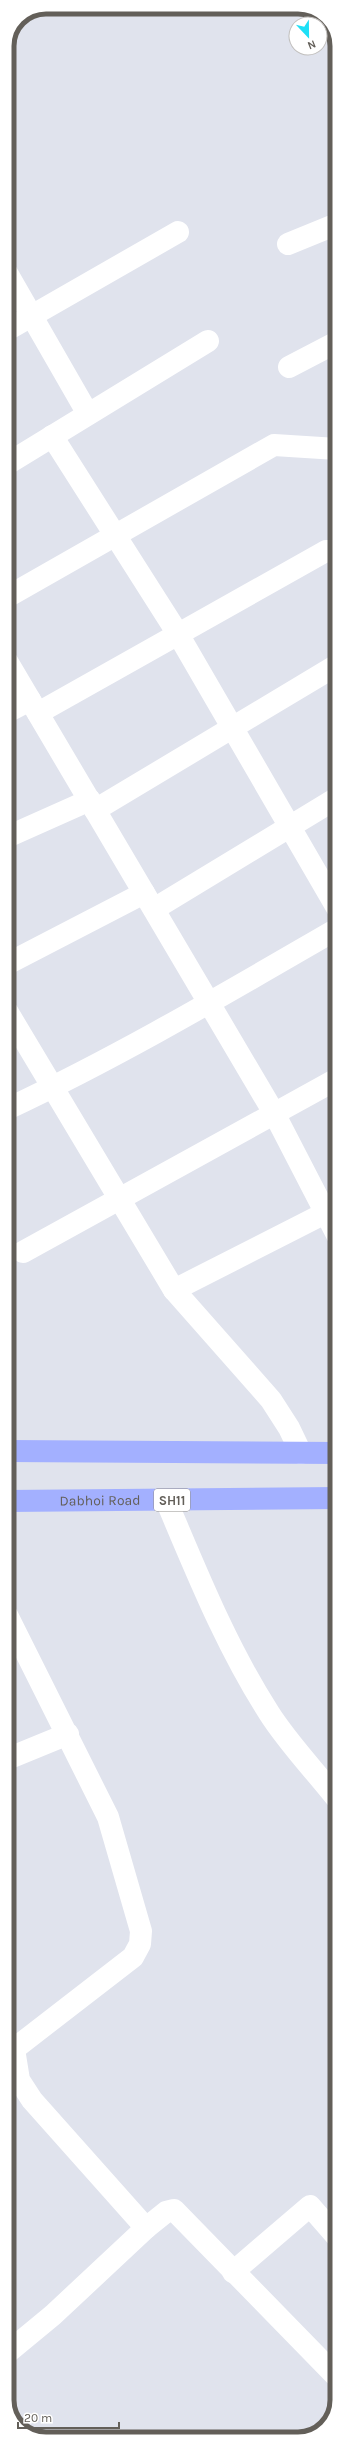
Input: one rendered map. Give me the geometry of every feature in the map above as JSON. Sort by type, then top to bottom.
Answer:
[{"type":"main road","points":[[14,1451],[330,1453]]},
{"type":"main road","name":"Dabhoi Road","points":[[14,1501],[330,1498]]},
{"type":"street","points":[[288,244],[330,227]]},
{"type":"street","points":[[14,326],[178,232]]},
{"type":"street","points":[[14,285],[88,414]]},
{"type":"street","points":[[14,460],[208,341]]},
{"type":"street","points":[[288,366],[330,345]]},
{"type":"street","points":[[52,436],[178,634],[234,727],[288,828],[330,897]]},
{"type":"street","points":[[14,594],[274,445],[330,449]]},
{"type":"street","points":[[14,710],[34,706],[178,634],[326,551],[330,551]]},
{"type":"street","points":[[14,834],[93,805],[234,727],[330,669]]},
{"type":"street","points":[[14,673],[330,1207]]},
{"type":"street","points":[[14,961],[149,901],[288,828],[330,802]]},
{"type":"street","points":[[14,1106],[54,1087],[209,1003],[330,933]]},
{"type":"street","points":[[14,1022],[174,1290],[271,1400],[289,1428],[300,1453]]},
{"type":"street","points":[[23,1252],[330,1083]]},
{"type":"street","points":[[174,1290],[330,1211]]},
{"type":"street","points":[[166,1500],[212,1607],[239,1663],[270,1714],[330,1790]]},
{"type":"street","points":[[14,1629],[68,1734],[108,1817],[141,1931],[140,1944],[133,1957],[14,2049],[19,2080],[32,2100],[146,2228]]},
{"type":"street","points":[[14,1756],[68,1734]]},
{"type":"street","points":[[233,2272],[310,2206],[330,2229]]},
{"type":"street","points":[[14,2347],[53,2315],[146,2228],[166,2212],[174,2210],[330,2370]]}]
